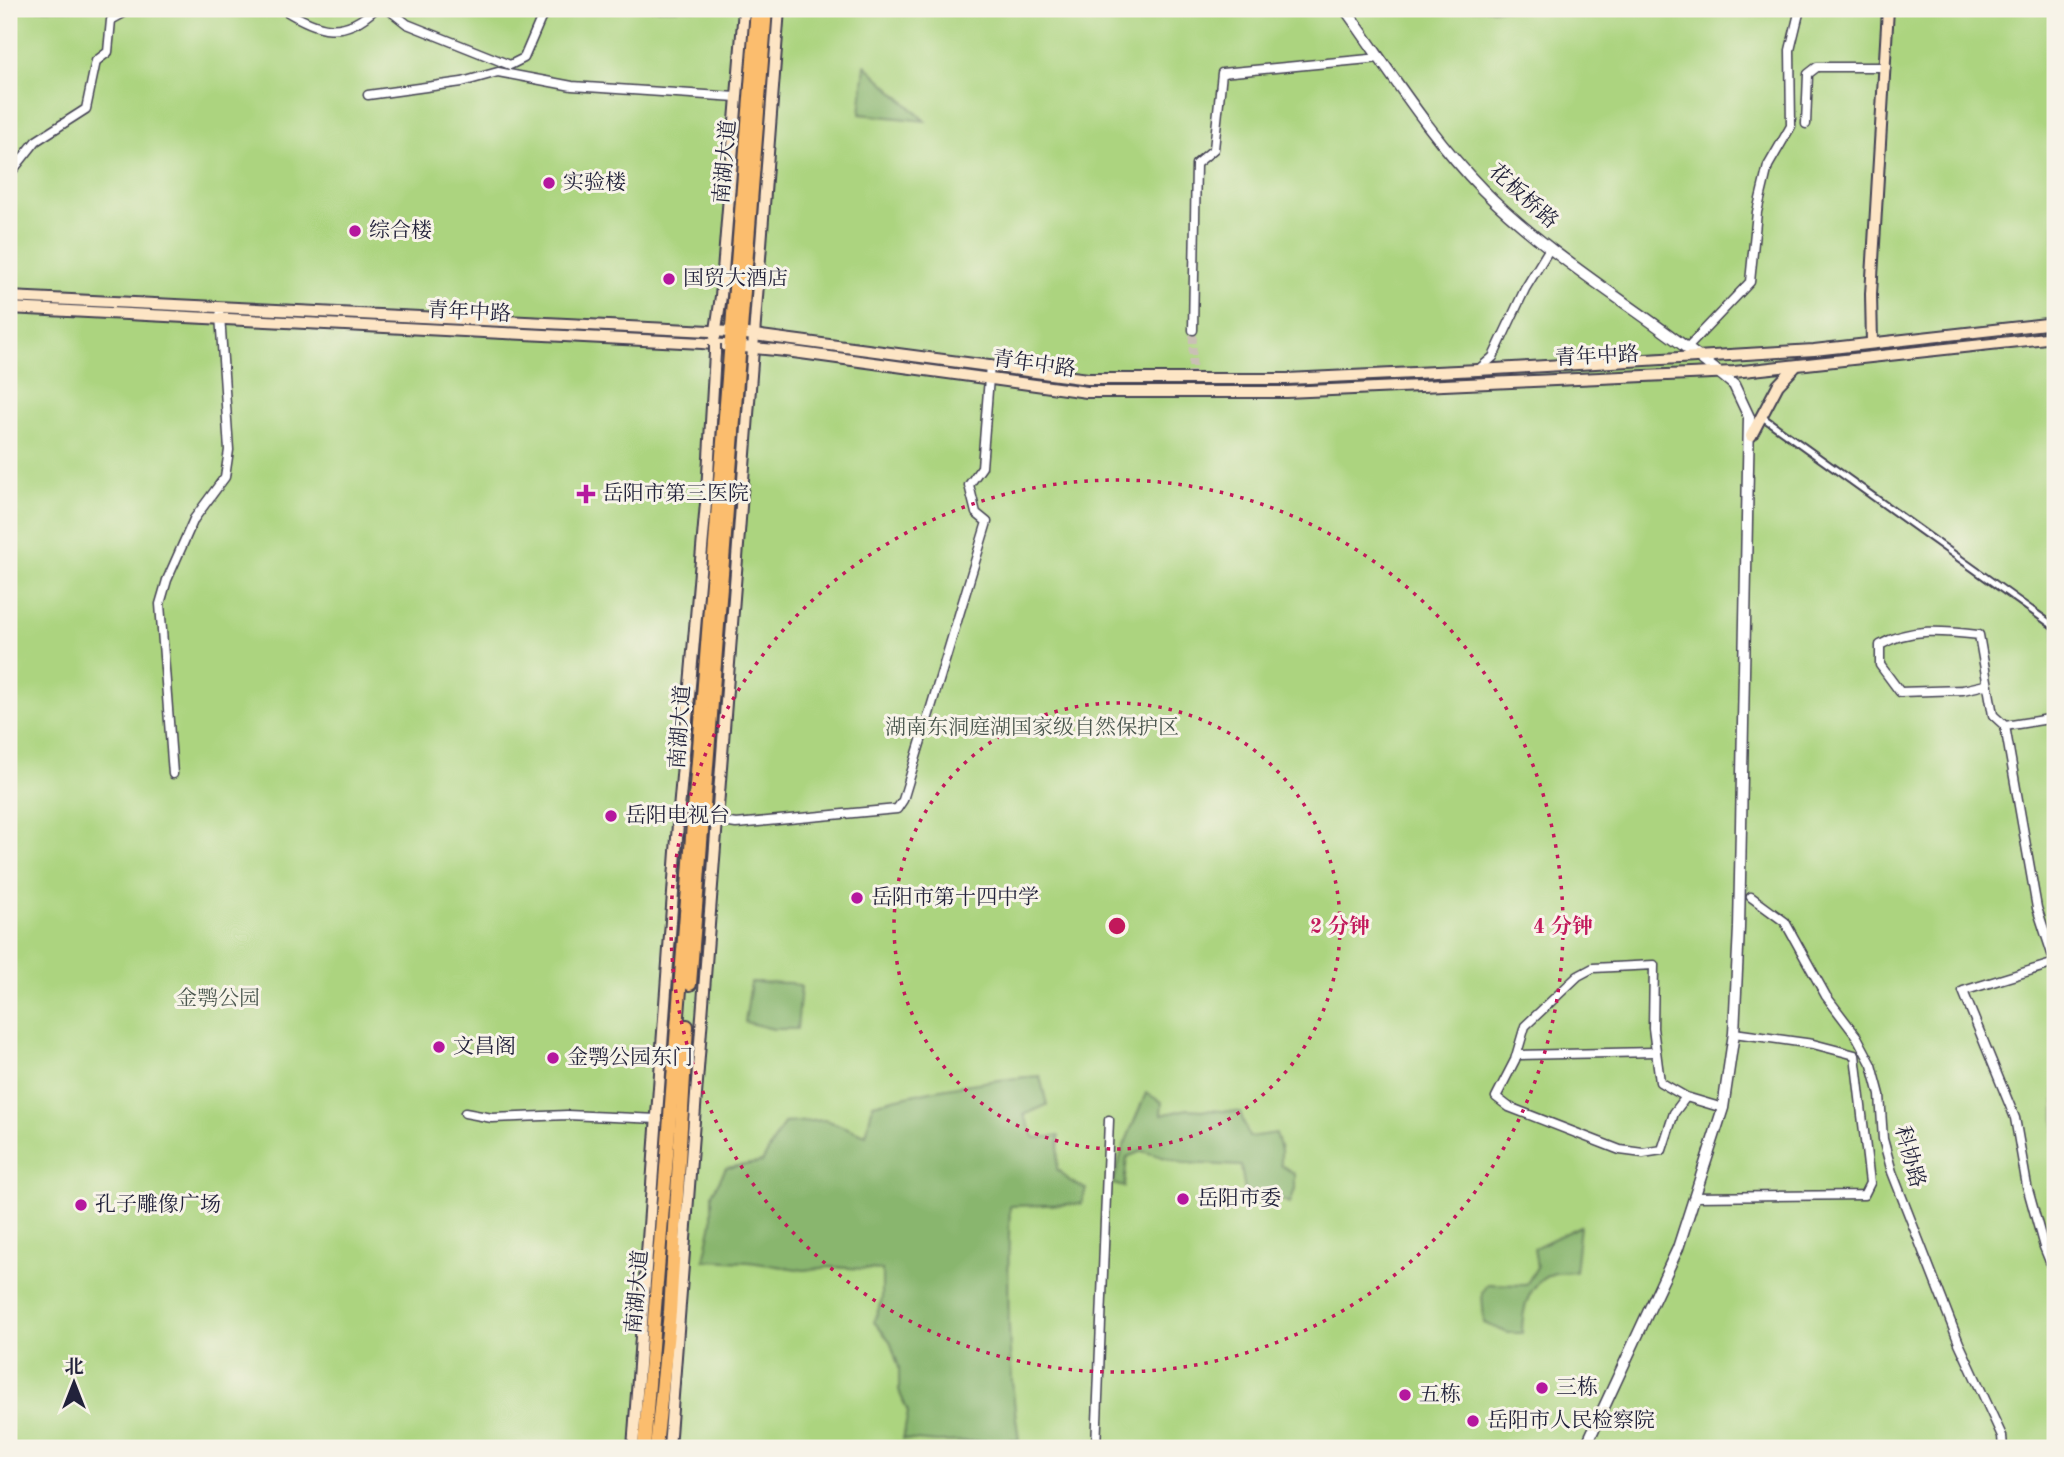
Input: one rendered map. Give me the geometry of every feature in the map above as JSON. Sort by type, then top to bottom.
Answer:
[{"type":"main road","points":[[644,1447],[658,1119],[679,810],[707,492],[716,331],[744,9]]},
{"type":"main road","name":"南湖大道","points":[[742,333],[757,9]]},
{"type":"main road","name":"南湖大道","points":[[644,1447],[741,347],[766,9]]},
{"type":"main road","points":[[669,1448],[717,821],[742,333],[779,9]]},
{"type":"main road","points":[[1872,343],[1871,294],[1888,9]]},
{"type":"main road","name":"青年中路","points":[[9,297],[220,314],[741,347],[1087,392],[1286,392],[1718,372],[1795,367],[2055,337]]},
{"type":"main road","name":"青年中路","points":[[9,309],[716,331],[1088,379],[1287,379],[1478,370],[1691,351],[1814,349],[2055,323]]},
{"type":"main road","points":[[1751,436],[1778,385],[1795,367]]},
{"type":"street","points":[[9,175],[36,141],[86,109],[96,61],[108,52],[111,20],[131,9]]},
{"type":"street","points":[[283,9],[307,24],[337,30],[360,23],[375,9]]},
{"type":"street","points":[[388,9],[407,24],[510,65],[524,58],[545,11],[535,9]]},
{"type":"street","name":"花板桥路","points":[[1345,9],[1421,115],[1483,190],[1550,248],[1734,385],[1749,417],[1751,436],[1743,807],[1734,1033],[1723,1108],[1678,1248],[1585,1448]]},
{"type":"street","points":[[1691,351],[1750,282],[1757,212],[1768,166],[1791,126],[1790,50],[1800,9]]},
{"type":"street","points":[[1193,330],[1196,164],[1214,149],[1222,73],[1380,58]]},
{"type":"street","points":[[1806,124],[1808,75],[1817,67],[1886,67]]},
{"type":"street","points":[[368,96],[462,82],[498,72],[572,86],[736,97]]},
{"type":"street","points":[[1478,370],[1493,357],[1525,289],[1550,248]]},
{"type":"street","points":[[173,774],[160,604],[167,580],[194,519],[225,477],[229,450],[220,314]]},
{"type":"street","points":[[717,821],[736,824],[897,809],[903,800],[987,522],[976,513],[969,485],[982,467],[990,365]]},
{"type":"street","points":[[1761,416],[2055,627]]},
{"type":"street","points":[[1985,685],[1963,690],[1900,692],[1880,665],[1880,645],[1897,635],[1933,630],[1979,635],[1985,685],[1993,715],[2004,726],[2036,908],[2055,963],[1963,991],[2015,1118],[2027,1186],[2044,1247],[2055,1274]]},
{"type":"street","points":[[2004,726],[2055,718]]},
{"type":"street","name":"科协路","points":[[1751,897],[1785,922],[1826,996],[1857,1037],[1872,1065],[1880,1095],[1883,1139],[1892,1172],[1959,1343],[2002,1436],[2003,1448]]},
{"type":"street","points":[[1686,1097],[1674,1113],[1662,1150],[1643,1153],[1620,1150],[1509,1107],[1496,1097],[1518,1055],[1525,1026],[1578,976],[1593,968],[1654,965],[1654,1052],[1660,1082],[1686,1097],[1723,1108]]},
{"type":"street","points":[[1694,1196],[1864,1195],[1870,1183],[1855,1055],[1813,1044],[1734,1033]]},
{"type":"street","points":[[1518,1055],[1654,1052]]},
{"type":"street","points":[[465,1113],[492,1118],[568,1115],[658,1119]]},
{"type":"street","points":[[1096,1448],[1109,1120]]},
{"type":"green space","name":"湖南东洞庭湖国家级自然保护区","points":[[9,9],[2055,9],[2055,1448],[9,1448]]},
{"type":"green space","points":[[865,65],[925,121],[860,114]]},
{"type":"green space","points":[[751,982],[791,983],[801,987],[797,1029],[773,1029],[745,1022]]},
{"type":"green space","points":[[1040,1076],[1047,1105],[1024,1115],[1035,1138],[1059,1136],[1057,1169],[1071,1182],[1086,1189],[1081,1204],[1010,1206],[1009,1323],[1019,1440],[937,1442],[903,1439],[908,1412],[899,1391],[899,1368],[890,1341],[874,1322],[882,1299],[882,1270],[831,1267],[804,1270],[749,1262],[704,1260],[712,1222],[712,1194],[726,1168],[762,1162],[784,1123],[826,1120],[866,1135],[873,1104],[956,1086]]},
{"type":"green space","points":[[1146,1093],[1162,1102],[1161,1115],[1187,1109],[1240,1112],[1249,1137],[1276,1133],[1281,1150],[1281,1165],[1295,1174],[1295,1189],[1290,1203],[1264,1192],[1245,1192],[1241,1166],[1183,1163],[1142,1151],[1127,1157],[1124,1187],[1113,1184],[1123,1148]]},
{"type":"green space","points":[[1580,1226],[1575,1272],[1552,1274],[1537,1284],[1525,1307],[1522,1333],[1508,1333],[1484,1323],[1482,1293],[1488,1284],[1526,1285],[1537,1267],[1534,1248]]},
{"type":"tunnel","points":[[1192,379],[1193,330]]},
{"type":"place","name":"实验楼","points":[[549,183]]},
{"type":"place","name":"综合楼","points":[[355,231]]},
{"type":"place","name":"国贸大酒店","points":[[669,279]]},
{"type":"place","name":"岳阳市第三医院","points":[[586,494]]},
{"type":"place","name":"岳阳电视台","points":[[611,816]]},
{"type":"place","name":"岳阳市第十四中学","points":[[857,898]]},
{"type":"place","name":"文昌阁","points":[[439,1047]]},
{"type":"place","name":"金鹗公园东门","points":[[553,1058]]},
{"type":"place","name":"岳阳市委","points":[[1183,1199]]},
{"type":"place","name":"孔子雕像广场","points":[[81,1205]]},
{"type":"place","name":"三栋","points":[[1542,1388]]},
{"type":"place","name":"五栋","points":[[1405,1395]]},
{"type":"place","name":"岳阳市人民检察院","points":[[1473,1421]]},
{"type":"park label","name":"金鹗公园","points":[[218,999]]}]
